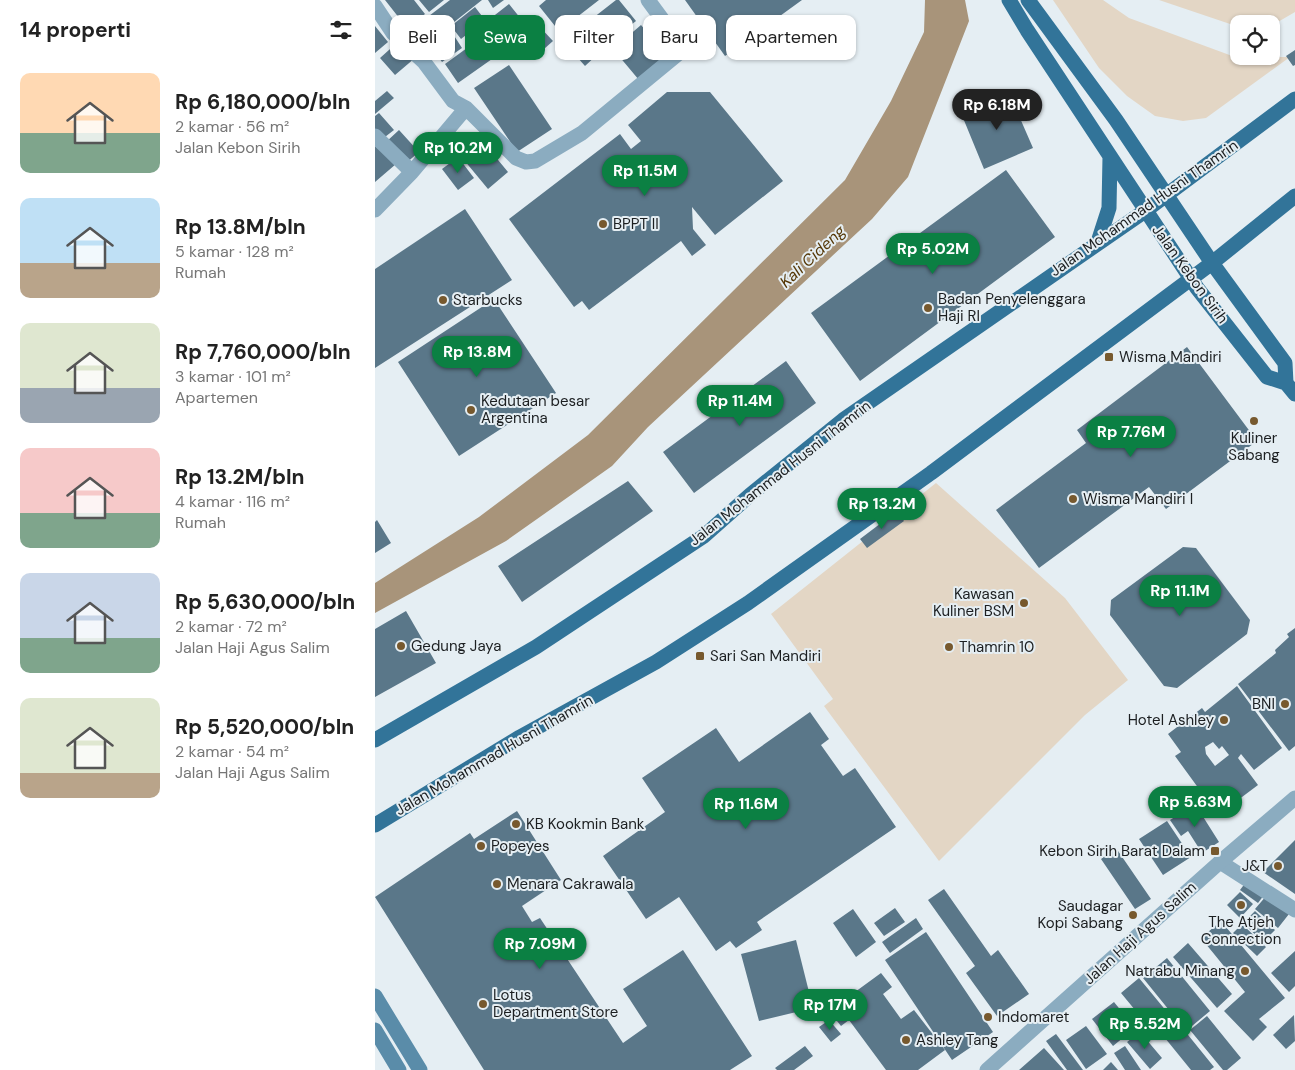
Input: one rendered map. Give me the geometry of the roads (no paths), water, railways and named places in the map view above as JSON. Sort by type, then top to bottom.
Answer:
[{"type":"main road","name":"Jalan Kebon Sirih","points":[[1009,0],[1110,158],[1191,279],[1267,377],[1291,388]]},
{"type":"main road","name":"Jalan Kebon Sirih","points":[[1029,0],[1116,120],[1212,263],[1285,363],[1291,388]]},
{"type":"main road","name":"Jalan Mohammad Husni Thamrin","points":[[375,740],[536,648],[703,536],[750,495],[843,420],[1166,196],[1295,99]]},
{"type":"main road","points":[[1098,242],[1109,208],[1110,158]]},
{"type":"main road","name":"Jalan Mohammad Husni Thamrin","points":[[375,824],[520,737],[656,662],[748,603],[885,507],[1191,279],[1295,196]]},
{"type":"main road","points":[[375,996],[420,1070]]},
{"type":"main road","points":[[375,1030],[399,1070]]},
{"type":"street","points":[[375,6],[393,33],[424,62],[453,100],[466,108],[517,158],[526,162],[535,161],[581,133],[684,49],[648,0]]},
{"type":"street","points":[[375,210],[412,172],[466,108]]},
{"type":"street","points":[[375,136],[412,172]]},
{"type":"street","name":"Jalan Haji Agus Salim","points":[[987,1070],[1220,862],[1295,798]]},
{"type":"street","points":[[1220,862],[1295,910]]},
{"type":"water","name":"Kali Cideng","points":[[925,0],[965,0],[969,21],[908,177],[872,219],[648,427],[612,466],[506,541],[375,613],[375,583],[479,517],[588,435],[845,180],[891,101],[924,32]]},
{"type":"place","name":"BPPT II","points":[[603,224]]},
{"type":"place","name":"Starbucks","points":[[443,300]]},
{"type":"place","name":"Badan Penyelenggara Haji RI","points":[[928,308]]},
{"type":"place","name":"Wisma Mandiri","points":[[1109,357]]},
{"type":"place","name":"Kedutaan besar Argentina","points":[[471,410]]},
{"type":"place","name":"Kuliner Sabang","points":[[1254,421]]},
{"type":"place","name":"Wisma Mandiri I","points":[[1073,499]]},
{"type":"place","name":"Kawasan Kuliner BSM","points":[[1024,603]]},
{"type":"place","name":"Gedung Jaya","points":[[401,646]]},
{"type":"place","name":"Thamrin 10","points":[[949,647]]},
{"type":"place","name":"Sari San Mandiri","points":[[700,656]]},
{"type":"place","name":"BNI","points":[[1285,704]]},
{"type":"place","name":"Hotel Ashley","points":[[1224,720]]},
{"type":"place","name":"KB Kookmin Bank","points":[[516,824]]},
{"type":"place","name":"Popeyes","points":[[481,846]]},
{"type":"place","name":"Kebon Sirih Barat Dalam","points":[[1215,851]]},
{"type":"place","name":"J&T","points":[[1278,866]]},
{"type":"place","name":"Menara Cakrawala","points":[[497,884]]},
{"type":"place","name":"The Atjeh Connection","points":[[1241,905]]},
{"type":"place","name":"Saudagar Kopi Sabang","points":[[1133,915]]},
{"type":"place","name":"Natrabu Minang","points":[[1245,971]]},
{"type":"place","name":"Lotus Department Store","points":[[483,1004]]},
{"type":"place","name":"Indomaret","points":[[988,1017]]},
{"type":"place","name":"Ashley Tang","points":[[906,1040]]}]
